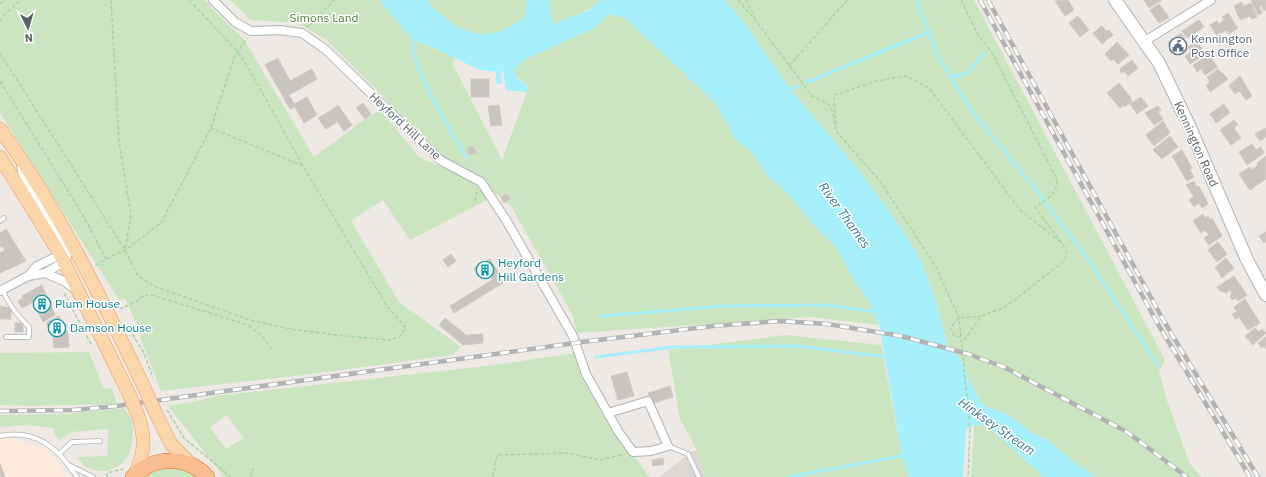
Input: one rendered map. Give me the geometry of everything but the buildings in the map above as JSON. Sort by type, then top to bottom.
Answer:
[{"type":"highway","points":[[131,473],[163,461],[190,463],[207,477]]},
{"type":"main road","points":[[0,129],[20,157],[67,255],[79,292],[139,418],[143,431],[143,455],[131,473]]},
{"type":"main road","points":[[0,157],[67,255],[149,385],[161,410],[172,444],[190,463]]},
{"type":"street","points":[[213,0],[235,22],[251,31]]},
{"type":"street","name":"Kennington Road","points":[[1115,0],[1159,63],[1186,118],[1247,260],[1266,296]]},
{"type":"street","points":[[1145,41],[1211,0]]},
{"type":"street","name":"Heyford Hill Lane","points":[[251,31],[278,30],[302,33],[326,50],[440,160],[481,182],[506,220],[573,336],[586,374],[618,431],[634,452]]},
{"type":"street","points":[[2,290],[28,276],[46,273],[67,255]]},
{"type":"street","points":[[28,276],[37,266],[67,255]]},
{"type":"street","points":[[46,273],[64,281],[79,292]]},
{"type":"street","points":[[608,413],[648,401],[668,446],[652,451],[634,452]]},
{"type":"lane","points":[[2,290],[16,313],[29,327],[29,337],[6,337]]},
{"type":"lane","points":[[0,436],[22,434],[36,437],[59,454],[77,477]]},
{"type":"lane","points":[[59,454],[72,442],[100,441]]},
{"type":"lane","points":[[668,446],[688,454],[699,477]]},
{"type":"lane","points":[[69,465],[93,477]]},
{"type":"path","points":[[0,4],[5,0]]},
{"type":"path","points":[[0,21],[5,14],[21,0]]},
{"type":"path","points":[[110,0],[119,140],[131,216],[126,250]]},
{"type":"path","points":[[0,53],[126,250],[138,276],[156,287],[253,321],[291,329],[389,340],[399,337],[406,328],[387,306],[303,166],[253,76],[238,52],[189,0]]},
{"type":"path","points":[[302,33],[334,0]]},
{"type":"path","points":[[738,0],[756,21],[812,96],[827,103],[832,110],[836,131],[880,181],[936,267],[959,318],[970,429],[968,477]]},
{"type":"path","points":[[746,0],[756,21]]},
{"type":"path","points":[[789,66],[847,0]]},
{"type":"path","points":[[960,337],[954,336],[950,328],[959,318],[981,316],[1004,308],[1064,261],[1067,253],[1063,245],[1035,208],[1041,202],[1049,198],[1057,187],[1057,179],[991,51],[977,33],[961,0]]},
{"type":"path","points":[[96,265],[126,250],[162,223],[211,128],[238,52],[251,31]]},
{"type":"path","points":[[836,131],[834,96],[876,81],[906,76],[929,88],[1021,211],[1063,245]]},
{"type":"path","points":[[0,81],[84,217],[106,260]]},
{"type":"path","points":[[211,128],[303,166]]},
{"type":"path","points":[[119,310],[136,302],[144,294],[152,295],[248,325],[262,336],[273,351]]},
{"type":"path","points":[[962,343],[981,316]]},
{"type":"path","points":[[140,349],[144,353],[149,385]]},
{"type":"path","points":[[161,410],[184,438],[231,477]]},
{"type":"path","points":[[493,477],[496,455],[567,453],[601,460],[634,452]]},
{"type":"path","points":[[251,477],[253,468]]},
{"type":"path","points":[[107,477],[107,473],[122,471],[131,473]]},
{"type":"shaded area","points":[[12,438],[47,450],[69,477],[0,477],[0,440]]},
{"type":"shaded area","points":[[697,450],[705,477],[660,477],[688,454]]},
{"type":"green space","points":[[0,0],[204,0],[245,41],[314,157],[365,119],[380,110],[419,157],[478,183],[489,199],[410,240],[383,200],[351,221],[399,302],[461,347],[452,355],[304,375],[161,391],[140,337],[141,335],[125,298],[119,300],[0,113]]},
{"type":"green space","name":"Simons Land","points":[[230,0],[379,0],[413,40],[456,58],[452,63],[502,160],[529,86],[518,78],[513,69],[526,59],[596,27],[609,14],[625,18],[714,102],[729,126],[734,138],[752,153],[768,176],[788,193],[813,224],[836,247],[854,280],[870,303],[879,325],[811,317],[577,333],[572,314],[511,206],[463,167],[442,157],[327,40],[297,23],[251,20]]},
{"type":"green space","points":[[426,0],[526,0],[526,11],[524,18],[520,23],[513,27],[489,34],[473,34],[450,22]]},
{"type":"green space","points":[[551,0],[601,0],[601,2],[553,25],[549,4]]},
{"type":"green space","points":[[725,0],[974,0],[1165,360],[1159,372],[1167,401],[1190,464],[1202,477],[1096,477],[1072,461],[1048,440],[1031,432],[1007,414],[983,405],[970,382],[961,360],[947,345],[937,305],[921,260],[900,226],[862,174],[790,89],[743,21]]},
{"type":"green space","points":[[785,335],[881,345],[902,456],[909,477],[705,477],[697,450],[680,419],[668,350]]},
{"type":"green space","points":[[89,352],[104,389],[112,388],[117,404],[29,406],[0,405],[0,353]]},
{"type":"green space","points":[[575,353],[613,427],[649,477],[224,477],[168,406],[198,401],[215,396],[495,365]],"holes":[[[227,415],[243,438],[226,449],[210,427]]]},
{"type":"green space","points":[[124,408],[133,424],[132,443],[127,457],[117,467],[110,470],[103,471],[87,468],[76,457],[107,456],[108,429],[72,432],[59,440],[54,434],[53,428],[24,425],[0,427],[0,415],[65,414]]},
{"type":"green space","points":[[974,425],[987,426],[1044,477],[971,477]]},
{"type":"green space","points":[[173,468],[186,471],[197,477],[144,477],[159,469]]},
{"type":"water","points":[[379,0],[426,0],[448,21],[460,28],[482,34],[508,28],[523,19],[526,11],[526,0],[551,0],[549,4],[553,25],[569,17],[588,11],[601,0],[725,0],[743,21],[790,89],[862,174],[900,226],[921,260],[937,305],[947,345],[961,360],[970,382],[983,405],[1007,414],[1031,432],[1048,440],[1072,461],[1096,477],[1044,477],[987,426],[974,425],[966,429],[963,477],[909,477],[902,456],[879,325],[870,303],[854,280],[836,247],[813,224],[788,194],[768,176],[752,153],[734,138],[729,126],[714,102],[625,18],[609,14],[596,27],[526,59],[514,69],[518,79],[529,86],[527,92],[506,90],[503,71],[501,71],[502,83],[496,84],[496,72],[480,70],[413,40]]},
{"type":"waterway","points":[[916,0],[938,56],[970,109],[1040,195],[1089,261],[1158,366]]},
{"type":"waterway","points":[[807,82],[929,32]]},
{"type":"waterway","points":[[413,40],[414,52],[424,83],[466,157]]},
{"type":"waterway","points":[[950,77],[968,73],[984,53]]},
{"type":"waterway","points":[[787,90],[798,86]]},
{"type":"waterway","points":[[601,316],[725,306],[826,305],[876,312]]},
{"type":"waterway","points":[[596,357],[674,347],[797,346],[887,357]]},
{"type":"waterway","points":[[788,477],[906,455]]},
{"type":"railway","points":[[980,0],[1159,326],[1250,477]]},
{"type":"railway","points":[[988,0],[1165,323],[1258,477]]},
{"type":"railway","points":[[0,411],[73,410],[117,406],[582,342],[713,326],[780,321],[827,324],[901,336],[968,354],[1004,367],[1127,432],[1187,477]]},
{"type":"place","name":"Kennington Post Office","points":[[1178,46]]},
{"type":"place","name":"Heyford Hill Gardens","points":[[485,270]]},
{"type":"place","name":"Plum House","points":[[42,304]]},
{"type":"place","name":"Damson House","points":[[57,328]]},
{"type":"water label","name":"River Thames","points":[[845,215]]},
{"type":"water label","name":"Hinksey Stream","points":[[997,426]]}]
